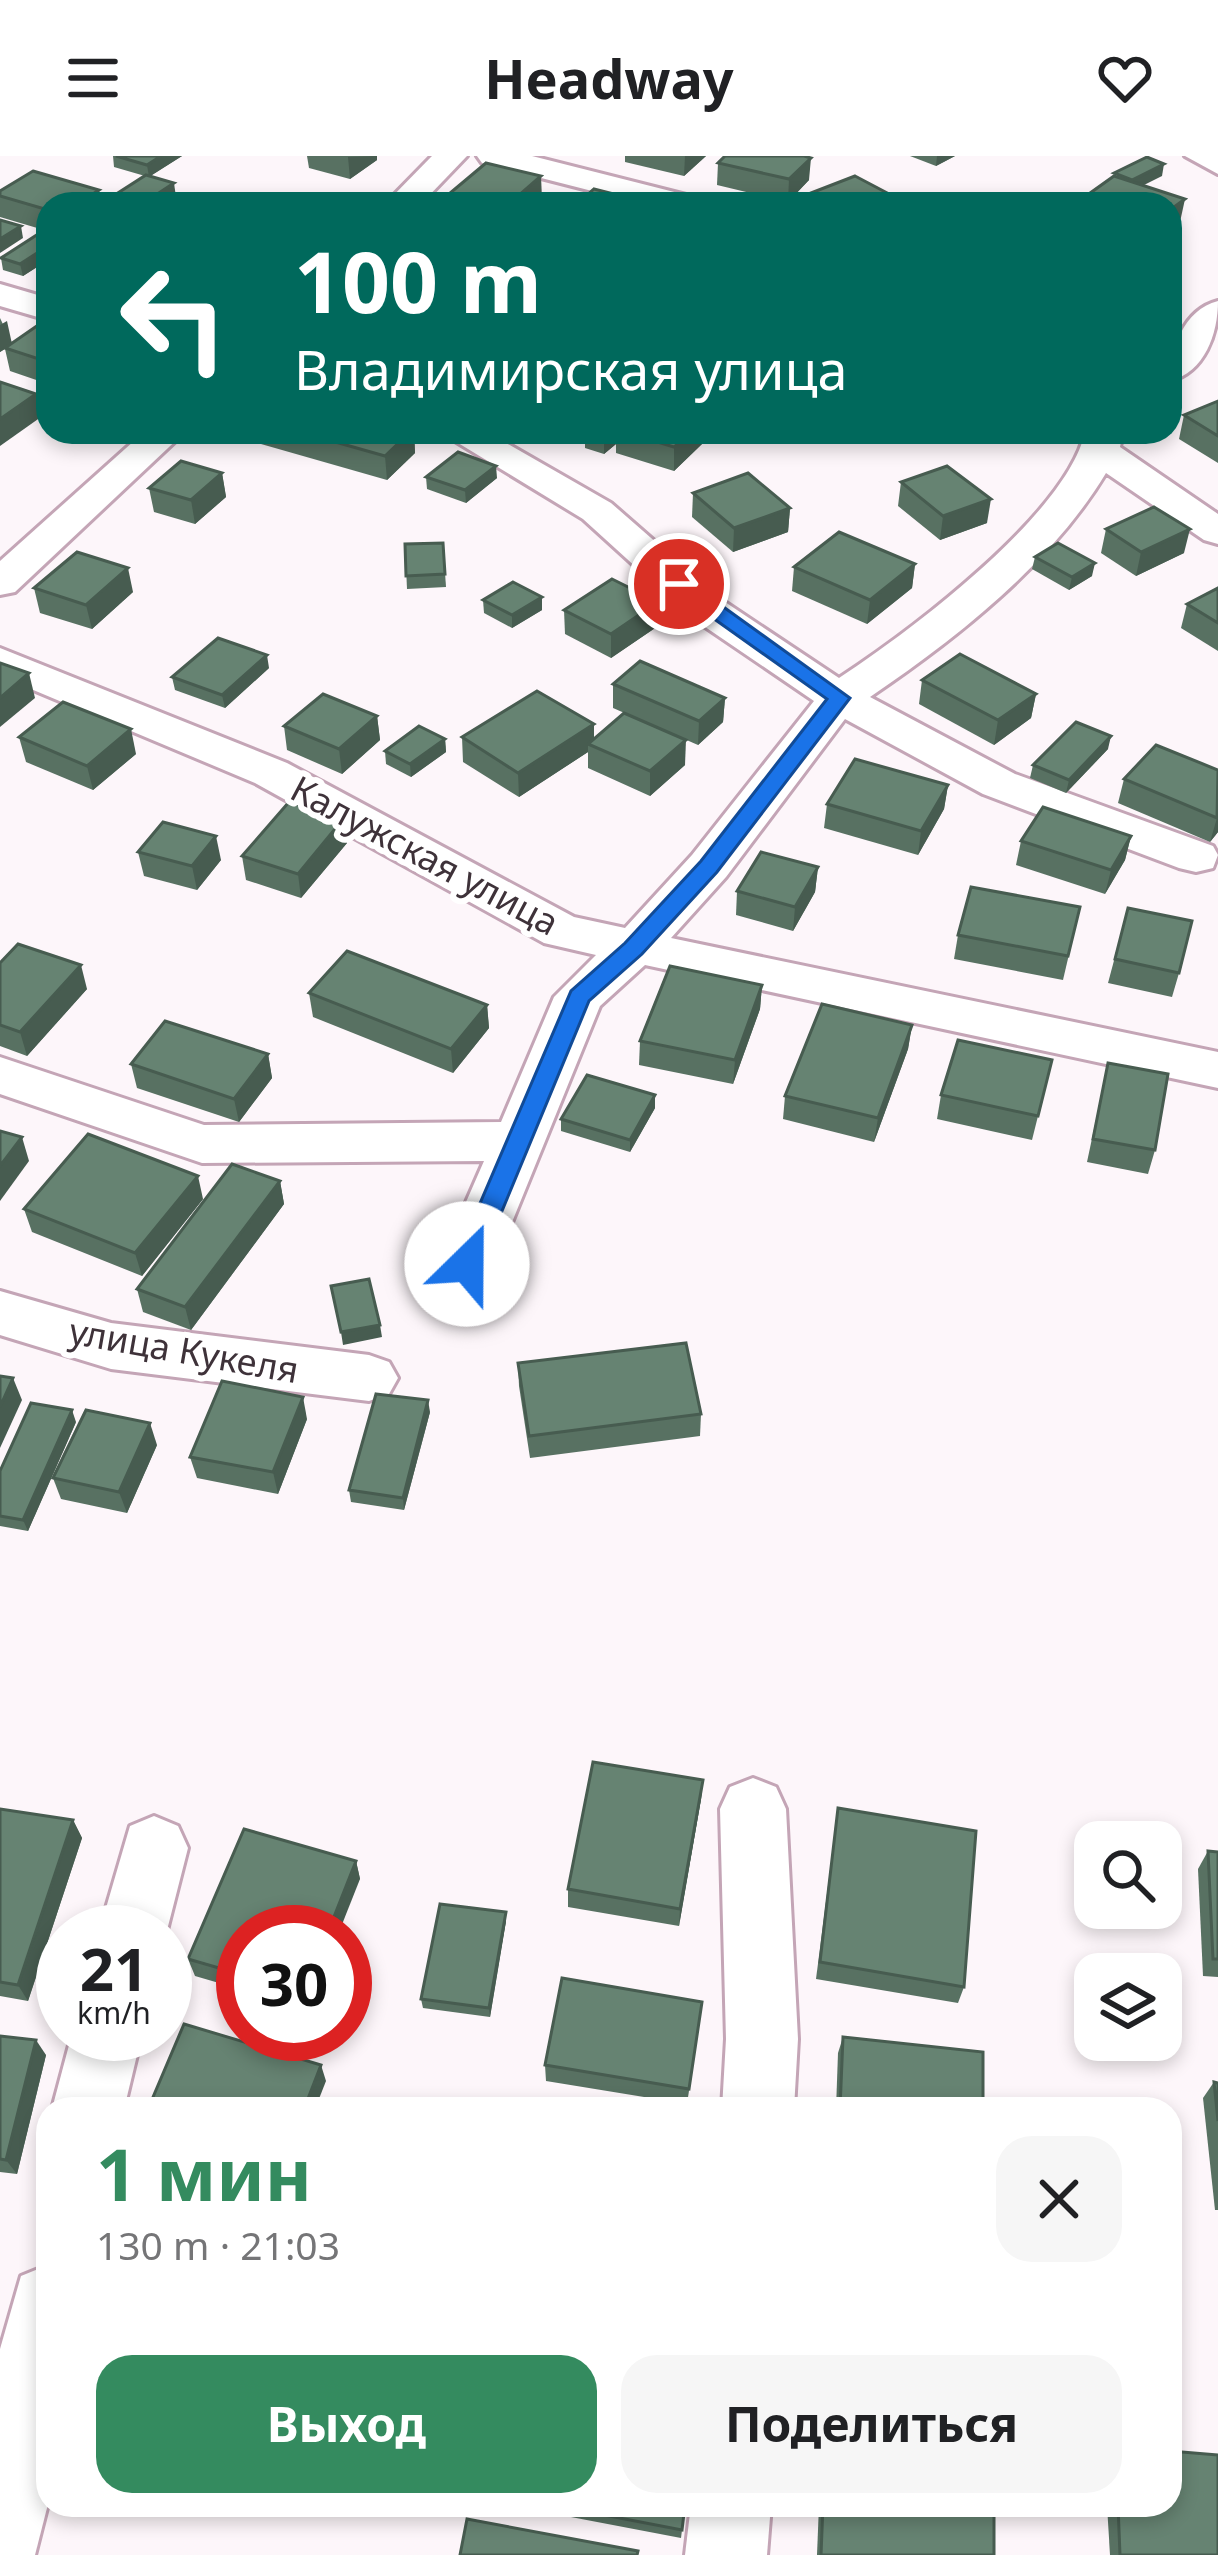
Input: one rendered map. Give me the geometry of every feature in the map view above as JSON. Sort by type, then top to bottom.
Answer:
[{"type":"street","points":[[414,192],[451,156]]},
{"type":"street","points":[[493,156],[635,192]]},
{"type":"street","points":[[1201,156],[1218,164]]},
{"type":"street","points":[[0,295],[36,305]]},
{"type":"street","points":[[1182,356],[1218,312]]},
{"type":"street","points":[[0,584],[153,444]]},
{"type":"street","points":[[480,444],[597,511],[707,609],[839,698],[999,784],[1196,857]]},
{"type":"street","points":[[467,1264],[579,997],[633,949],[709,866],[839,698],[896,660],[1018,557],[1079,485],[1100,444]]},
{"type":"street","points":[[1106,444],[1218,532]]},
{"type":"street","name":"Калужская улица","points":[[0,661],[271,773],[561,931],[1218,1070]]},
{"type":"street","points":[[0,1075],[202,1144],[519,1141]]},
{"type":"street","name":"улица Кукеля","points":[[0,1312],[111,1346],[369,1378]]},
{"type":"street","points":[[753,1809],[762,2038],[759,2097]]},
{"type":"street","points":[[140,1905],[154,1848]]},
{"type":"street","points":[[91,2097],[100,2061]]},
{"type":"street","points":[[0,2542],[36,2363]]},
{"type":"street","points":[[726,2555],[730,2517]]},
{"type":"building","points":[[116,156],[161,156],[147,165]]},
{"type":"building","points":[[725,156],[811,158],[789,179],[718,163]]},
{"type":"building","points":[[1147,157],[1164,164],[1132,180],[1114,173]]},
{"type":"building","points":[[486,163],[541,176],[523,192],[451,192]]},
{"type":"building","points":[[33,171],[99,190],[36,192],[36,206],[0,196],[0,191]]},
{"type":"building","points":[[146,175],[174,183],[160,192],[119,192]]},
{"type":"building","points":[[855,176],[885,192],[813,192]]},
{"type":"building","points":[[1114,176],[1163,192],[1092,192]]},
{"type":"building","points":[[0,220],[21,226],[0,239]]},
{"type":"building","points":[[36,235],[36,254],[20,264],[1,258]]},
{"type":"building","points":[[36,327],[36,358],[5,348]]},
{"type":"building","points":[[0,382],[36,394],[0,419]]},
{"type":"building","points":[[1218,401],[1218,436],[1184,415]]},
{"type":"building","points":[[342,444],[398,444],[385,456]]},
{"type":"building","points":[[458,452],[496,466],[465,490],[426,477]]},
{"type":"building","points":[[181,461],[222,473],[191,500],[149,488]]},
{"type":"building","points":[[947,466],[991,499],[943,516],[901,482]]},
{"type":"building","points":[[748,473],[790,508],[734,528],[693,493]]},
{"type":"building","points":[[1154,507],[1190,529],[1141,552],[1106,529]]},
{"type":"building","points":[[839,532],[915,564],[870,600],[794,567]]},
{"type":"building","points":[[443,543],[445,574],[406,576],[405,544]]},
{"type":"building","points":[[1058,543],[1095,563],[1072,577],[1035,557]]},
{"type":"building","points":[[77,552],[128,568],[86,605],[34,588]]},
{"type":"building","points":[[612,579],[658,602],[611,634],[564,610]]},
{"type":"building","points":[[513,582],[542,597],[512,615],[483,600]]},
{"type":"building","points":[[1218,588],[1218,623],[1187,604]]},
{"type":"building","points":[[218,638],[267,655],[222,695],[172,677]]},
{"type":"building","points":[[960,654],[1036,694],[998,720],[922,680]]},
{"type":"building","points":[[640,661],[725,698],[699,721],[613,684]]},
{"type":"building","points":[[0,663],[29,673],[0,698]]},
{"type":"building","points":[[537,691],[594,724],[518,773],[462,737]]},
{"type":"building","points":[[323,694],[377,716],[339,749],[284,726]]},
{"type":"building","points":[[63,702],[131,729],[87,766],[19,737]]},
{"type":"building","points":[[624,713],[686,740],[650,771],[588,744]]},
{"type":"building","points":[[1076,722],[1111,736],[1069,780],[1033,765]]},
{"type":"building","points":[[419,726],[445,739],[410,764],[385,751]]},
{"type":"building","points":[[1156,745],[1218,770],[1217,818],[1124,779]]},
{"type":"building","points":[[855,759],[948,785],[921,831],[827,804]]},
{"type":"building","points":[[289,802],[344,818],[298,874],[242,856]]},
{"type":"building","points":[[1043,807],[1131,836],[1111,870],[1021,841]]},
{"type":"building","points":[[163,822],[216,836],[192,866],[138,852]]},
{"type":"building","points":[[761,852],[818,867],[795,907],[737,891]]},
{"type":"building","points":[[971,887],[1080,907],[1068,956],[958,935]]},
{"type":"building","points":[[1128,908],[1192,921],[1179,973],[1115,959]]},
{"type":"building","points":[[18,944],[81,965],[20,1032],[0,1025],[0,963]]},
{"type":"building","points":[[347,951],[487,1005],[451,1049],[309,993]]},
{"type":"building","points":[[670,966],[762,985],[735,1060],[640,1041]]},
{"type":"building","points":[[822,1004],[912,1025],[878,1118],[785,1096]]},
{"type":"building","points":[[165,1021],[268,1054],[234,1099],[131,1064]]},
{"type":"building","points":[[958,1040],[1052,1060],[1038,1116],[941,1095]]},
{"type":"building","points":[[1108,1063],[1168,1074],[1155,1150],[1093,1139]]},
{"type":"building","points":[[587,1075],[655,1095],[630,1140],[561,1119]]},
{"type":"building","points":[[0,1131],[22,1137],[0,1166]]},
{"type":"building","points":[[88,1134],[198,1176],[135,1253],[24,1209]]},
{"type":"building","points":[[232,1164],[280,1181],[185,1307],[137,1289]]},
{"type":"building","points":[[369,1279],[380,1325],[341,1332],[331,1286]]},
{"type":"building","points":[[686,1343],[701,1414],[529,1436],[518,1363]]},
{"type":"building","points":[[0,1376],[13,1378],[0,1407]]},
{"type":"building","points":[[222,1381],[303,1397],[273,1472],[190,1457]]},
{"type":"building","points":[[376,1394],[428,1400],[403,1498],[349,1490]]},
{"type":"building","points":[[31,1403],[72,1410],[23,1520],[0,1516],[0,1471]]},
{"type":"building","points":[[86,1410],[150,1423],[119,1492],[53,1478]]},
{"type":"building","points":[[593,1762],[703,1780],[680,1909],[568,1889]]},
{"type":"building","points":[[838,1808],[976,1831],[964,1987],[820,1962]]},
{"type":"building","points":[[0,1809],[73,1820],[45,1905],[36,1905],[36,1931],[18,1985],[0,1982]]},
{"type":"building","points":[[244,1829],[356,1861],[339,1905],[216,1905],[216,1967],[192,1960],[192,1950]]},
{"type":"building","points":[[1208,1851],[1218,1852],[1218,1959],[1213,1959]]},
{"type":"building","points":[[440,1904],[506,1912],[489,2008],[421,1999]]},
{"type":"building","points":[[562,1978],[702,2002],[689,2089],[545,2065]]},
{"type":"building","points":[[192,2026],[216,2034],[216,2061],[321,2065],[309,2097],[153,2097],[168,2061],[192,2061]]},
{"type":"building","points":[[0,2036],[36,2040],[6,2160],[0,2159]]},
{"type":"building","points":[[843,2037],[983,2052],[983,2097],[840,2097]]},
{"type":"building","points":[[1182,2452],[1218,2455],[1218,2555],[1120,2555],[1118,2517],[1182,2517]]},
{"type":"building","points":[[614,2517],[684,2517],[682,2530]]},
{"type":"building","points":[[823,2517],[994,2517],[994,2555],[821,2555]]},
{"type":"building","points":[[467,2519],[638,2551],[637,2555],[460,2555]]},
{"type":"route","points":[[467,1264],[579,997],[633,949],[709,866],[839,698],[707,609],[679,584]]}]
